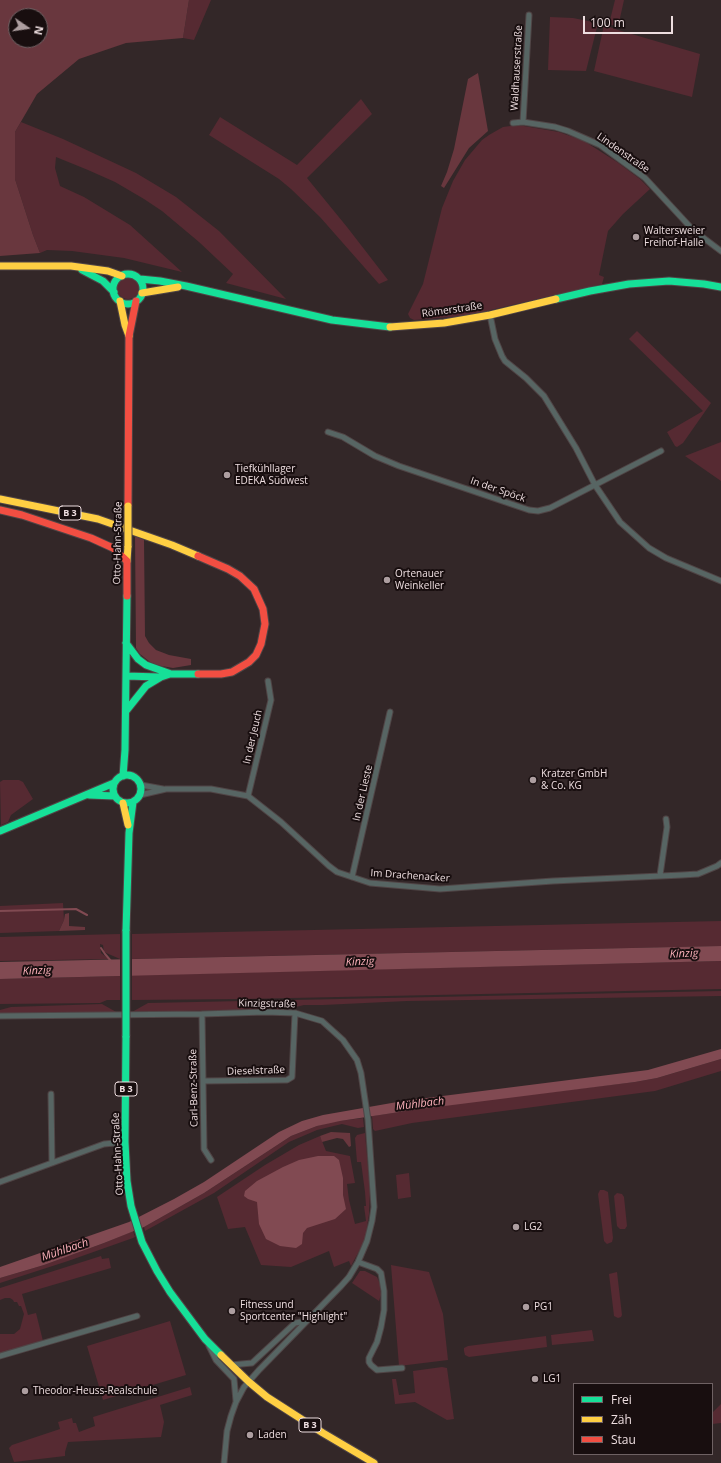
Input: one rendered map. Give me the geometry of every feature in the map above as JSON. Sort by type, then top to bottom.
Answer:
[{"type":"main road","points":[[0,266],[71,266],[108,271],[122,276],[132,274],[140,279],[143,289],[142,293],[136,301],[127,304],[120,300],[103,281],[91,274],[71,266]]},
{"type":"main road","points":[[114,292],[115,283],[122,276]]},
{"type":"main road","name":"Römerstraße","points":[[140,279],[186,286],[332,320],[390,326],[444,323],[490,315],[590,291],[635,283],[669,281],[721,287]]},
{"type":"main road","name":"Römerstraße","points":[[142,293],[162,288],[186,286]]},
{"type":"main road","name":"Otto-Hahn-Straße","points":[[120,300],[125,325],[129,336]]},
{"type":"main road","name":"Otto-Hahn-Straße","points":[[123,776],[126,711],[129,336],[136,301]]},
{"type":"main road","name":"B 3","points":[[0,499],[98,519],[152,538],[197,555],[228,569],[240,576],[254,589],[263,609],[265,624],[261,644],[256,655],[249,662],[232,672],[221,674],[171,674],[161,677],[146,686],[126,711]]},
{"type":"main road","name":"B 3","points":[[0,510],[91,538],[113,548],[127,561]]},
{"type":"main road","name":"B 3","points":[[126,643],[134,654],[146,665],[171,674]]},
{"type":"main road","name":"B 3","points":[[126,676],[161,677]]},
{"type":"main road","name":"Otto-Hahn-Straße","points":[[125,750],[132,776]]},
{"type":"main road","points":[[0,832],[87,796],[114,783],[123,776],[132,776],[141,784],[138,798],[133,802],[123,803],[115,796],[113,792],[114,783]]},
{"type":"main road","points":[[87,796],[115,796]]},
{"type":"main road","name":"Otto-Hahn-Straße","points":[[133,802],[129,833],[126,931],[125,1142],[127,1181],[131,1206],[142,1242],[170,1292],[205,1339],[231,1365],[267,1397],[323,1433],[374,1463]]},
{"type":"main road","name":"Otto-Hahn-Straße","points":[[123,803],[129,833]]},
{"type":"street","name":"Waldhauserstraße","points":[[523,122],[529,15]]},
{"type":"street","name":"Lindenstraße","points":[[513,123],[523,122],[568,131],[600,145],[644,178],[693,230],[721,251]]},
{"type":"street","points":[[490,315],[495,339],[502,356],[544,396],[576,448],[595,485],[620,522],[649,548],[684,566],[721,581]]},
{"type":"street","name":"In der Spöck","points":[[328,432],[343,437],[375,456],[399,466],[530,510],[538,511],[550,508],[660,450]]},
{"type":"street","name":"In der Jeuch","points":[[248,796],[271,700],[268,681]]},
{"type":"street","name":"In der Lieste","points":[[352,877],[390,712]]},
{"type":"street","name":"Im Drachenacker","points":[[141,784],[166,790]]},
{"type":"street","name":"Im Drachenacker","points":[[140,794],[166,790],[211,789],[248,796],[281,822],[329,866],[338,872],[370,883],[440,889],[660,875],[698,874],[721,863]]},
{"type":"street","points":[[660,875],[668,827],[666,819]]},
{"type":"street","name":"Kinzigstraße","points":[[0,1016],[265,1012],[295,1013],[322,1021],[334,1030],[350,1048],[357,1060],[361,1073],[368,1120],[374,1207],[367,1241],[358,1262],[342,1286],[258,1370],[236,1402]]},
{"type":"street","name":"Dieselstraße","points":[[203,1081],[287,1080],[292,1077],[295,1013]]},
{"type":"street","name":"Carl-Benz-Straße","points":[[202,1014],[204,1149],[211,1160]]},
{"type":"street","points":[[51,1094],[52,1163]]},
{"type":"street","points":[[0,1182],[104,1144],[125,1142]]},
{"type":"street","points":[[358,1262],[381,1273],[384,1291],[382,1323],[377,1342],[369,1358],[369,1362],[377,1370],[402,1368]]},
{"type":"street","points":[[0,1356],[137,1316]]},
{"type":"street","points":[[231,1365],[252,1363],[295,1323],[306,1321]]},
{"type":"street","points":[[205,1339],[216,1360],[234,1379],[236,1402],[228,1431],[224,1463]]},
{"type":"shaded area","points":[[0,0],[189,0],[183,38],[126,43],[79,59],[37,94],[15,132],[15,179],[40,253],[0,256]]},
{"type":"shaded area","points":[[189,0],[211,0],[194,40],[183,38]]},
{"type":"shaded area","points":[[615,0],[624,0],[618,27],[609,24]]},
{"type":"shaded area","points":[[550,17],[573,18],[598,23],[586,71],[548,70]]},
{"type":"shaded area","points":[[604,25],[700,54],[692,97],[594,71]]},
{"type":"shaded area","points":[[478,73],[488,131],[469,148],[444,188],[441,186],[454,149],[468,79]]},
{"type":"shaded area","points":[[361,99],[372,114],[307,178],[388,280],[379,284],[320,217],[291,189],[279,179],[209,135],[220,117],[297,165]]},
{"type":"shaded area","points":[[21,122],[63,139],[136,173],[176,197],[219,231],[286,299],[226,283],[233,274],[199,242],[162,211],[115,182],[56,157],[55,168],[60,186],[84,197],[130,225],[182,272],[124,258],[72,251],[47,250],[40,253],[15,179],[15,132]]},
{"type":"shaded area","points":[[518,125],[559,132],[584,141],[617,162],[640,179],[650,189],[623,214],[608,231],[599,275],[604,277],[602,284],[465,316],[414,320],[410,318],[408,314],[423,284],[442,208],[453,181],[465,160],[482,140],[503,127]]},
{"type":"shaded area","points":[[128,277],[136,280],[139,288],[136,296],[128,299],[120,296],[117,288],[120,280]]},
{"type":"shaded area","points":[[637,331],[711,403],[683,443],[677,447],[667,432],[703,411],[629,339]]},
{"type":"shaded area","points":[[721,442],[721,481],[685,456]]},
{"type":"shaded area","points":[[135,535],[144,540],[145,636],[156,650],[169,655],[191,659],[191,665],[173,668],[156,665],[140,654],[136,648]]},
{"type":"shaded area","points":[[3,780],[19,780],[23,782],[33,799],[11,815],[8,822],[1,825],[0,782]]},
{"type":"shaded area","points":[[63,903],[64,920],[59,931],[0,933],[0,906]]},
{"type":"shaded area","points":[[69,913],[69,926],[85,927],[85,930],[59,931],[65,914]]},
{"type":"shaded area","points":[[721,921],[721,946],[132,959],[132,934]]},
{"type":"shaded area","points":[[120,934],[120,959],[104,952],[103,945],[100,944],[101,953],[109,959],[0,961],[0,937]]},
{"type":"shaded area","points":[[721,961],[721,989],[132,1000],[132,975]]},
{"type":"shaded area","points":[[120,976],[120,1000],[107,1000],[100,1003],[0,1004],[0,979]]},
{"type":"shaded area","points":[[721,991],[721,996],[407,1001],[304,1005],[287,1009],[132,1012],[148,1003]]},
{"type":"shaded area","points":[[102,1004],[118,1013],[0,1014],[0,1010],[11,1007]]},
{"type":"shaded area","points":[[721,1059],[721,1071],[655,1091],[412,1123],[375,1131],[373,1129],[372,1116],[475,1101],[635,1082],[657,1078]]},
{"type":"shaded area","points":[[363,1118],[364,1127],[358,1128],[342,1124],[317,1130],[289,1142],[214,1193],[145,1231],[144,1227],[204,1193],[291,1136],[331,1122]]},
{"type":"shaded area","points":[[331,1132],[350,1133],[351,1146],[349,1147],[343,1139],[337,1138],[322,1142],[320,1136]]},
{"type":"shaded area","points":[[365,1133],[370,1191],[369,1214],[365,1240],[351,1266],[349,1261],[334,1267],[329,1251],[291,1267],[261,1265],[245,1227],[228,1229],[217,1197],[265,1165],[299,1145],[320,1136],[326,1151],[350,1156],[355,1183],[347,1184],[349,1200],[355,1224],[366,1221],[364,1206],[366,1206],[365,1192],[361,1162],[357,1162],[355,1138],[357,1135]]},
{"type":"shaded area","points":[[409,1173],[411,1197],[398,1199],[396,1175]]},
{"type":"shaded area","points":[[600,1190],[608,1192],[613,1238],[612,1242],[607,1244],[604,1241],[598,1194]]},
{"type":"shaded area","points":[[617,1193],[622,1194],[624,1197],[627,1226],[625,1229],[620,1229],[617,1226],[614,1196]]},
{"type":"shaded area","points":[[133,1231],[135,1237],[133,1238],[0,1283],[0,1278],[44,1265]]},
{"type":"shaded area","points":[[101,1256],[102,1259],[109,1258],[111,1268],[22,1294],[28,1315],[36,1313],[43,1341],[0,1354],[0,1334],[14,1334],[20,1329],[24,1314],[21,1306],[19,1306],[17,1302],[14,1302],[10,1298],[0,1300],[0,1288]]},
{"type":"shaded area","points":[[391,1265],[429,1272],[443,1314],[448,1360],[399,1366]]},
{"type":"shaded area","points":[[360,1271],[365,1271],[377,1277],[380,1284],[381,1295],[379,1301],[352,1283]]},
{"type":"shaded area","points":[[617,1272],[622,1315],[618,1318],[614,1316],[609,1274]]},
{"type":"shaded area","points":[[170,1321],[186,1375],[103,1400],[87,1346]]},
{"type":"shaded area","points":[[592,1330],[594,1341],[552,1345],[551,1335]]},
{"type":"shaded area","points":[[546,1336],[547,1347],[469,1357],[465,1355],[464,1351],[464,1348],[468,1346]]},
{"type":"shaded area","points":[[442,1367],[447,1368],[454,1419],[447,1420],[415,1402],[395,1404],[392,1379],[396,1379],[399,1395],[415,1393],[413,1371]]},
{"type":"shaded area","points":[[190,1387],[192,1395],[160,1405],[164,1422],[161,1437],[68,1442],[65,1456],[14,1462],[9,1448],[12,1445],[60,1429],[58,1422],[72,1418],[73,1423],[76,1423],[79,1432],[95,1426],[93,1417]]},
{"type":"shaded area","points":[[721,1404],[721,1423],[713,1424],[713,1412]]},
{"type":"water","name":"Kinzig","points":[[721,946],[721,961],[0,979],[0,962]]},
{"type":"water","name":"Mühlbach","points":[[721,1049],[721,1059],[657,1078],[413,1110],[317,1126],[291,1136],[204,1193],[144,1227],[44,1265],[0,1278],[0,1267],[129,1222],[174,1199],[204,1182],[279,1132],[302,1121],[323,1115],[403,1101],[648,1070]]},
{"type":"water","points":[[318,1156],[334,1156],[339,1160],[343,1178],[343,1195],[346,1209],[335,1219],[307,1228],[303,1233],[302,1244],[296,1248],[280,1246],[266,1239],[259,1224],[257,1202],[244,1196],[245,1191],[257,1181],[283,1167],[299,1160]]},
{"type":"pier","points":[[120,957],[132,957],[132,977],[120,978]]},
{"type":"waterway","points":[[0,911],[76,909],[87,915]]},
{"type":"waterway","points":[[101,948],[111,961]]},
{"type":"traffic: fast","points":[[82,270],[103,281],[114,292]]},
{"type":"traffic: fast","points":[[128,274],[134,275],[142,283],[143,289],[142,295],[134,303],[128,304],[122,303],[114,295],[113,289],[114,283],[122,275],[128,274]]},
{"type":"traffic: fast","points":[[140,279],[186,286],[332,320],[390,327]]},
{"type":"traffic: fast","points":[[556,299],[629,284],[669,281],[721,287]]},
{"type":"traffic: fast","points":[[123,776],[125,750],[127,596]]},
{"type":"traffic: fast","points":[[126,643],[138,659],[146,665],[171,674],[198,674]]},
{"type":"traffic: fast","points":[[126,711],[146,686],[161,677],[170,674]]},
{"type":"traffic: fast","points":[[126,676],[159,677]]},
{"type":"traffic: fast","points":[[127,775],[137,779],[141,789],[137,799],[127,803],[117,799],[113,789],[117,779],[127,775]]},
{"type":"traffic: fast","points":[[0,831],[114,783]]},
{"type":"traffic: fast","points":[[89,795],[115,796]]},
{"type":"traffic: fast","points":[[126,931],[129,833],[133,802]]},
{"type":"traffic: fast","points":[[126,931],[126,1036]]},
{"type":"traffic: fast","points":[[126,1036],[125,1142],[127,1181],[131,1206],[142,1242],[157,1271],[170,1292],[205,1339],[221,1355]]},
{"type":"traffic: slow","points":[[0,266],[71,266],[108,271],[122,276]]},
{"type":"traffic: slow","points":[[142,293],[178,287]]},
{"type":"traffic: slow","points":[[390,327],[444,323],[490,315],[556,299]]},
{"type":"traffic: slow","points":[[120,301],[129,336]]},
{"type":"traffic: slow","points":[[0,499],[98,519],[172,545],[198,556]]},
{"type":"traffic: slow","points":[[128,506],[128,546]]},
{"type":"traffic: slow","points":[[127,561],[128,546]]},
{"type":"traffic: slow","points":[[123,803],[128,825]]},
{"type":"traffic: slow","points":[[221,1355],[267,1397],[323,1433],[374,1463]]},
{"type":"traffic: jam","points":[[128,506],[129,336],[136,301]]},
{"type":"traffic: jam","points":[[0,510],[22,515],[91,538],[113,548],[127,561],[127,596]]},
{"type":"traffic: jam","points":[[198,556],[240,576],[254,589],[263,609],[265,624],[261,644],[256,655],[249,662],[232,672],[221,674],[198,674]]},
{"type":"place","name":"Waltersweier Freihof-Halle","points":[[636,237]]},
{"type":"place","name":"Tiefkühllager EDEKA Südwest","points":[[227,475]]},
{"type":"place","name":"Ortenauer Weinkeller","points":[[387,580]]},
{"type":"place","name":"Kratzer GmbH & Co. KG","points":[[533,780]]},
{"type":"place","name":"LG2","points":[[516,1227]]},
{"type":"place","name":"PG1","points":[[526,1307]]},
{"type":"place","name":"Fitness und Sportcenter \"Highlight\"","points":[[232,1311]]},
{"type":"place","name":"LG1","points":[[535,1379]]},
{"type":"place","name":"Theodor-Heuss-Realschule","points":[[25,1391]]},
{"type":"place","name":"Laden","points":[[250,1435]]}]
